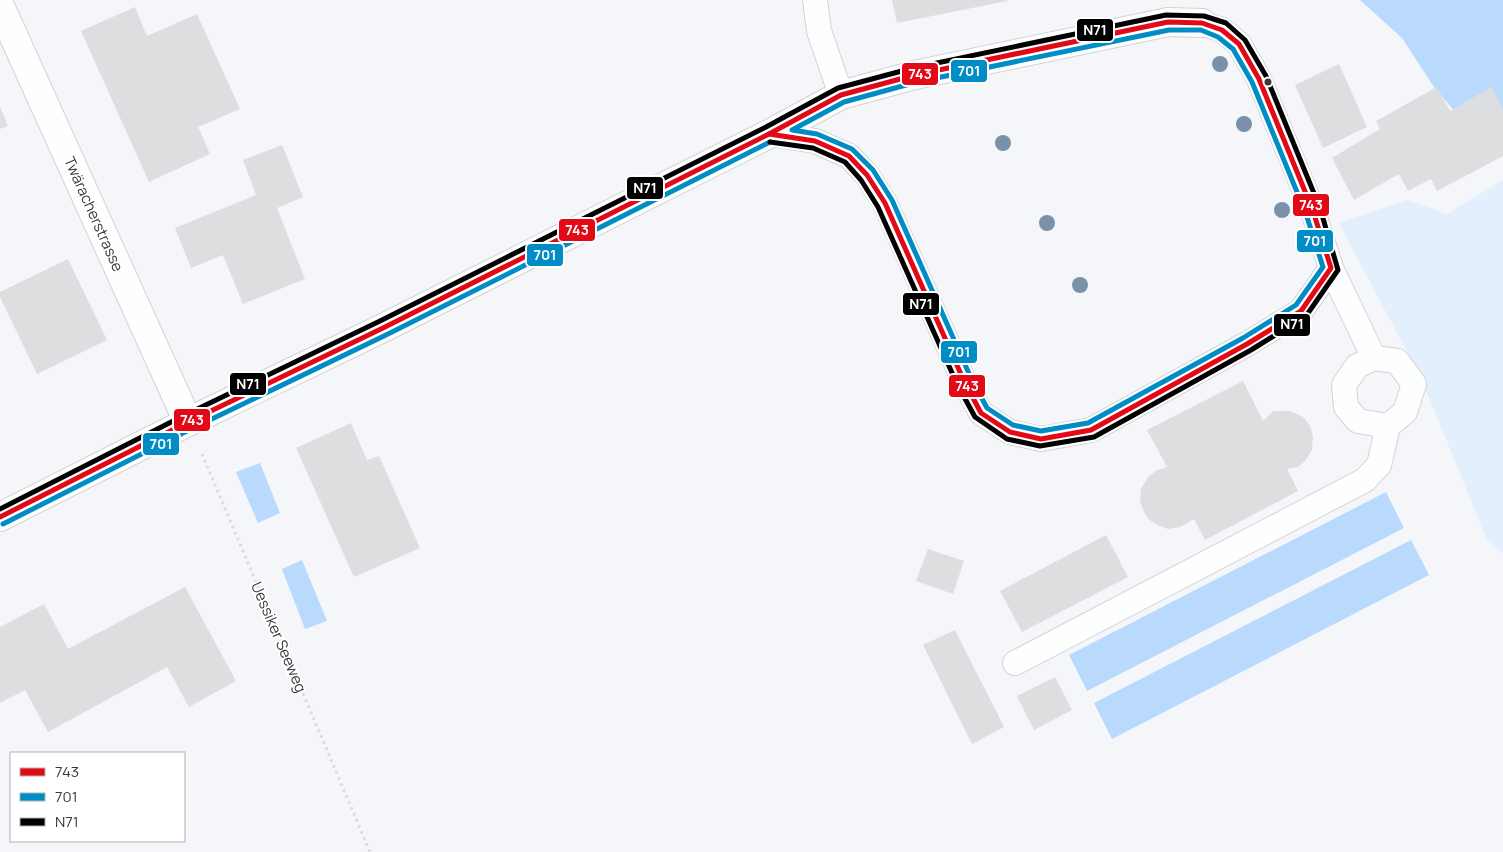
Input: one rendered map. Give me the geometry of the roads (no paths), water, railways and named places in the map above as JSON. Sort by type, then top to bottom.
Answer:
[{"type":"street","name":"Twäracherstrasse","points":[[0,6],[188,422]]},
{"type":"street","points":[[0,517],[188,422],[383,328],[769,134],[841,95],[915,75],[1168,22],[1202,23]]},
{"type":"lane","points":[[815,0],[819,31],[841,95]]},
{"type":"lane","points":[[1202,23],[1222,30],[1239,44],[1258,79],[1313,211],[1331,268],[1374,358]]},
{"type":"lane","points":[[769,134],[815,141],[850,156],[867,175],[885,203],[980,413],[1010,432],[1041,439],[1091,430],[1247,344],[1301,311],[1331,268]]},
{"type":"lane","points":[[1015,663],[1365,480],[1379,465],[1388,426],[1405,412],[1414,384],[1397,361],[1374,358],[1357,366],[1344,385],[1346,408],[1358,421],[1388,426]]},
{"type":"water","points":[[1360,0],[1503,0],[1503,141],[1474,134],[1434,87],[1402,38]]},
{"type":"water","points":[[260,463],[280,513],[258,523],[236,472]]},
{"type":"water","points":[[1386,492],[1404,528],[1087,691],[1069,655]]},
{"type":"water","points":[[1411,540],[1429,575],[1112,739],[1094,703]]},
{"type":"water","points":[[302,560],[327,621],[305,629],[282,569]]}]
